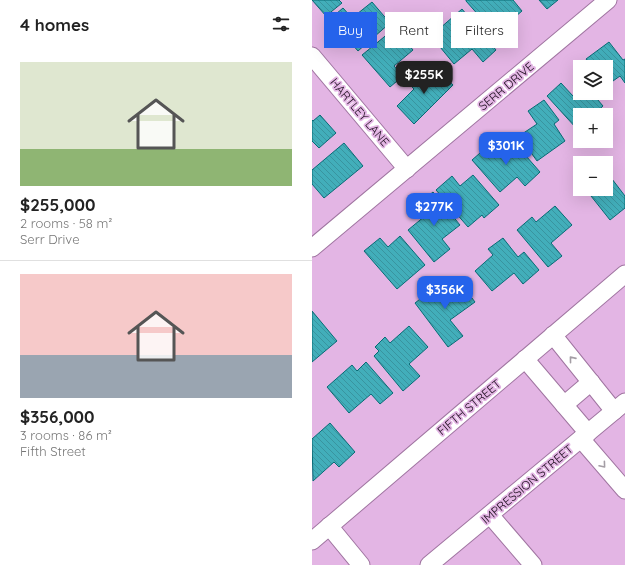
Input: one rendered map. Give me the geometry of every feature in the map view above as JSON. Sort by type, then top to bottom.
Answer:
[{"type":"street","name":"SERR DRIVE","points":[[312,248],[608,0]]},
{"type":"street","name":"HARTLEY LANE","points":[[312,56],[407,169]]},
{"type":"street","name":"FIFTH STREET","points":[[312,541],[625,274]]},
{"type":"street","points":[[553,335],[591,382],[621,408]]},
{"type":"street","points":[[525,359],[564,404],[585,436],[625,490]]},
{"type":"street","points":[[564,404],[591,382]]},
{"type":"street","name":"IMPRESSION STREET","points":[[429,565],[621,408]]},
{"type":"street","points":[[490,514],[532,565]]},
{"type":"street","points":[[329,526],[361,565]]},
{"type":"building","points":[[312,0],[339,0],[342,3],[331,12],[324,12],[324,14]]},
{"type":"building","points":[[513,0],[522,11],[518,14],[518,12],[476,12],[466,1]]},
{"type":"building","points":[[539,0],[558,0],[547,9]]},
{"type":"building","points":[[372,2],[385,17],[385,27],[377,34],[377,12],[360,12]]},
{"type":"building","points":[[343,8],[347,12],[338,12]]},
{"type":"building","points":[[451,19],[451,48],[494,48],[496,50],[483,62],[472,49],[454,64],[441,48],[443,48],[443,26]]},
{"type":"building","points":[[385,36],[385,48],[411,48],[413,50],[394,66],[403,76],[390,87],[362,55],[371,48],[377,48],[377,43]]},
{"type":"building","points":[[609,42],[623,60],[625,59],[625,83],[620,76],[613,81],[613,60],[586,59]]},
{"type":"building","points":[[438,69],[453,85],[414,124],[397,106],[414,89],[410,85],[423,72],[429,78]]},
{"type":"building","points":[[561,83],[573,96],[573,100],[598,100],[603,106],[601,108],[573,108],[573,125],[547,96]]},
{"type":"building","points":[[544,100],[559,120],[554,124],[565,141],[537,161],[519,136],[537,124],[528,111]]},
{"type":"building","points":[[320,115],[336,133],[319,148],[312,141],[312,120],[313,121]]},
{"type":"building","points":[[513,141],[540,172],[525,186],[517,177],[500,192],[472,160],[488,146],[497,156]]},
{"type":"building","points":[[344,143],[363,166],[324,198],[312,184],[312,170]]},
{"type":"building","points":[[473,175],[499,205],[484,218],[482,215],[468,227],[436,190],[452,176],[460,186]]},
{"type":"building","points":[[613,180],[625,196],[625,208],[610,220],[591,196],[613,196]]},
{"type":"building","points":[[433,192],[460,225],[442,239],[450,249],[434,262],[408,230],[425,216],[417,205]]},
{"type":"building","points":[[555,206],[572,225],[551,243],[562,256],[548,267],[517,230],[532,217],[536,222]]},
{"type":"building","points":[[400,236],[425,265],[397,289],[364,251],[380,238],[388,247]]},
{"type":"building","points":[[503,238],[518,257],[524,252],[539,270],[523,284],[514,273],[492,291],[475,271],[493,255],[488,249]]},
{"type":"building","points":[[458,280],[475,302],[450,320],[463,336],[448,347],[415,303],[438,285],[443,291]]},
{"type":"building","points":[[312,311],[337,341],[312,362]]},
{"type":"building","points":[[409,326],[428,347],[409,364],[420,376],[403,391],[374,356],[379,351],[375,347],[385,337],[390,343]]},
{"type":"building","points":[[366,362],[393,393],[380,404],[371,394],[349,413],[327,387],[352,365],[357,371]]},
{"type":"building","points":[[330,423],[355,452],[339,467],[334,462],[313,481],[312,439]]}]
